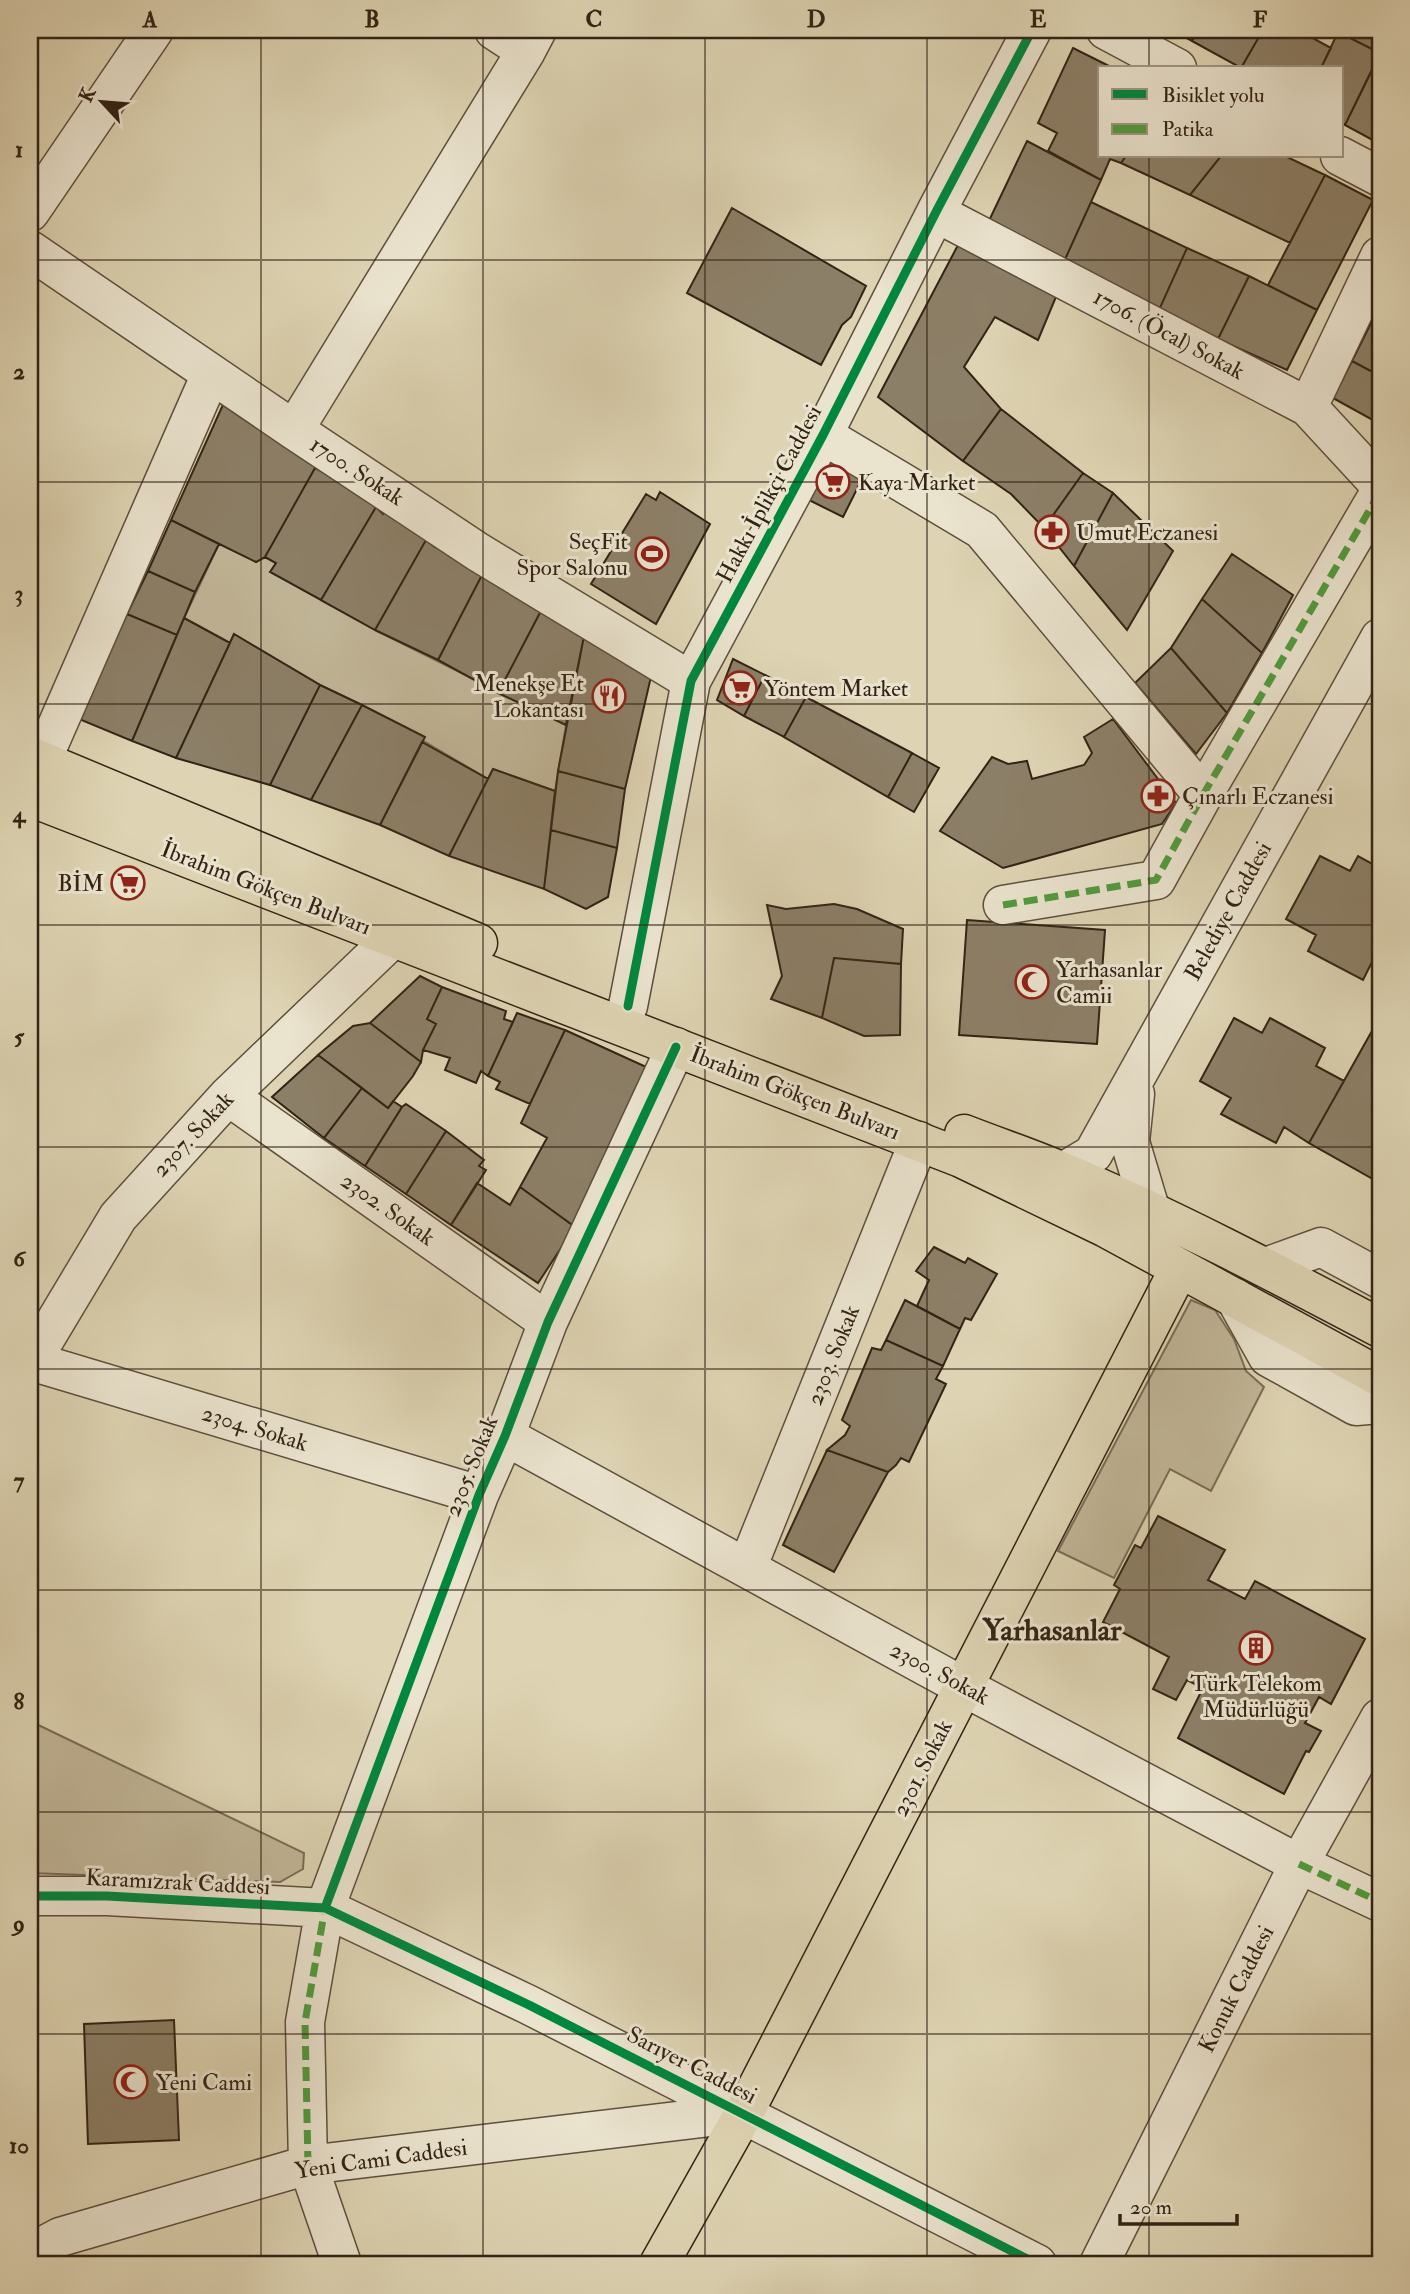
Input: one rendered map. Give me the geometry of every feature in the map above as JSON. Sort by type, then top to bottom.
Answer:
[{"type":"main road","name":"İbrahim Gökçen Bulvarı","points":[[36,758],[628,1006],[1063,1172],[1266,1267],[1380,1328]]},
{"type":"main road","name":"İbrahim Gökçen Bulvarı","points":[[30,797],[961,1158],[1094,1222],[1380,1377]]},
{"type":"main road","name":"2301. Sokak","points":[[659,2264],[744,2113],[1179,1269]]},
{"type":"street","points":[[30,212],[154,30]]},
{"type":"street","points":[[294,430],[532,40],[494,30]]},
{"type":"street","name":"Hakkı İplikçi Caddesi","points":[[628,1006],[691,681],[823,435],[1032,30]]},
{"type":"street","points":[[1106,30],[1173,66]]},
{"type":"street","points":[[1344,158],[1380,177]]},
{"type":"street","name":"1706. (Öcal) Sokak","points":[[937,210],[948,219],[1308,407],[1380,485]]},
{"type":"street","name":"1700. Sokak","points":[[30,250],[478,552],[691,681]]},
{"type":"street","points":[[1308,407],[1380,256]]},
{"type":"street","points":[[36,758],[211,374]]},
{"type":"street","points":[[823,435],[982,530],[1203,795]]},
{"type":"street","points":[[1003,905],[1156,880],[1380,492]]},
{"type":"street","name":"Belediye Caddesi","points":[[1063,1172],[1093,1154],[1380,638]]},
{"type":"street","name":"2307. Sokak","points":[[30,1362],[118,1217],[228,1096],[394,937]]},
{"type":"street","name":"2305. Sokak","points":[[342,2264],[308,2165],[304,2022],[325,1908],[479,1495],[505,1436],[548,1322],[676,1047]]},
{"type":"street","points":[[1137,1078],[1130,1142],[1151,1212],[1179,1269]]},
{"type":"street","name":"2302. Sokak","points":[[228,1096],[548,1322]]},
{"type":"street","name":"2303. Sokak","points":[[747,1568],[919,1141]]},
{"type":"street","points":[[1266,1267],[1321,1247],[1380,1279]]},
{"type":"street","points":[[1235,1298],[1268,1357],[1356,1406],[1380,1405]]},
{"type":"street","name":"2304. Sokak","points":[[30,1362],[479,1495]]},
{"type":"street","name":"2300. Sokak","points":[[505,1436],[964,1687],[1299,1864],[1380,1902]]},
{"type":"street","name":"Konuk Caddesi","points":[[1098,2264],[1299,1864],[1380,1718]]},
{"type":"street","name":"Karamızrak Caddesi","points":[[30,1896],[107,1896],[325,1908]]},
{"type":"street","name":"Sarıyer Caddesi","points":[[325,1908],[529,2005],[1037,2264]]},
{"type":"street","name":"Yeni Cami Caddesi","points":[[30,2253],[60,2237],[308,2165],[744,2113]]},
{"type":"shaded area","points":[[219,544],[256,562],[265,557],[276,563],[271,572],[375,630],[566,725],[555,791],[493,769],[488,779],[234,634],[230,643],[184,618]]},
{"type":"shaded area","points":[[1191,1300],[1215,1310],[1234,1339],[1246,1371],[1264,1387],[1211,1491],[1170,1469],[1114,1578],[1058,1551]]},
{"type":"shaded area","points":[[30,1721],[304,1853],[303,1869],[280,1882],[30,1873]]},
{"type":"building","points":[[1171,30],[1198,30],[1192,41]]},
{"type":"building","points":[[1198,30],[1263,30],[1242,66],[1237,66],[1192,41]]},
{"type":"building","points":[[1263,30],[1298,30],[1331,48],[1322,66],[1242,66]]},
{"type":"building","points":[[1380,30],[1380,53],[1338,32]]},
{"type":"building","points":[[1338,32],[1380,53],[1345,125],[1344,66],[1322,66]]},
{"type":"building","points":[[1073,48],[1109,66],[1098,66],[1098,158],[1125,158],[1121,163],[1110,159],[1101,180],[1048,151],[1057,133],[1038,123]]},
{"type":"building","points":[[1380,54],[1380,144],[1345,125]]},
{"type":"building","points":[[1027,141],[1101,180],[1062,266],[985,229]]},
{"type":"building","points":[[1125,158],[1219,158],[1190,195],[1121,163]]},
{"type":"building","points":[[1219,158],[1289,158],[1325,175],[1290,243],[1190,195]]},
{"type":"building","points":[[1325,175],[1373,200],[1317,310],[1268,285]]},
{"type":"building","points":[[1091,202],[1187,248],[1159,310],[1062,266]]},
{"type":"building","points":[[732,208],[866,286],[851,317],[842,325],[821,365],[687,293]]},
{"type":"building","points":[[958,245],[1058,292],[1038,340],[995,317],[964,367],[1001,409],[963,461],[878,397]]},
{"type":"building","points":[[1187,248],[1249,276],[1218,339],[1159,310]]},
{"type":"building","points":[[1249,276],[1317,310],[1287,370],[1218,339]]},
{"type":"building","points":[[1380,304],[1380,328],[1371,323]]},
{"type":"building","points":[[1371,323],[1380,328],[1380,376],[1352,361]]},
{"type":"building","points":[[1352,361],[1380,376],[1380,424],[1333,398]]},
{"type":"building","points":[[226,398],[316,457],[315,468],[265,557],[256,562],[171,520]]},
{"type":"building","points":[[1001,409],[1083,473],[1044,528],[1011,494],[963,461]]},
{"type":"building","name":"Kaya Market","points":[[826,445],[867,469],[843,517],[799,495]]},
{"type":"building","points":[[315,468],[376,507],[321,600],[270,572],[276,563],[265,557]]},
{"type":"building","points":[[1083,473],[1113,493],[1074,566],[1044,528]]},
{"type":"building","name":"SeçFit Spor Salonu","points":[[660,492],[710,524],[656,624],[591,584],[646,494],[656,500]]},
{"type":"building","points":[[1113,493],[1173,551],[1127,630],[1074,566]]},
{"type":"building","points":[[389,505],[426,540],[375,630],[321,600],[376,507],[383,514]]},
{"type":"building","points":[[171,520],[219,544],[195,592],[148,571]]},
{"type":"building","points":[[426,540],[435,547],[440,540],[482,575],[438,660],[375,630]]},
{"type":"building","points":[[1232,554],[1293,595],[1262,653],[1202,599]]},
{"type":"building","points":[[148,571],[195,592],[177,635],[127,614]]},
{"type":"building","points":[[482,575],[543,607],[498,693],[438,660]]},
{"type":"building","points":[[1202,599],[1262,653],[1227,713],[1171,648]]},
{"type":"building","points":[[543,607],[585,631],[566,725],[498,693]]},
{"type":"building","points":[[127,614],[177,635],[132,741],[79,719]]},
{"type":"building","points":[[184,618],[230,643],[176,758],[132,741]]},
{"type":"building","name":"Menekşe Et Lokantası","points":[[585,631],[653,668],[625,789],[558,771]]},
{"type":"building","points":[[234,634],[320,685],[270,785],[176,758]]},
{"type":"building","points":[[1171,648],[1227,713],[1196,754],[1135,683]]},
{"type":"building","name":"Yöntem Market","points":[[733,659],[765,675],[744,716],[717,700]]},
{"type":"building","points":[[765,675],[806,697],[784,737],[744,716]]},
{"type":"building","points":[[320,685],[362,705],[311,800],[270,785]]},
{"type":"building","points":[[806,697],[912,753],[888,797],[784,737]]},
{"type":"building","points":[[362,705],[425,737],[380,825],[311,800]]},
{"type":"building","points":[[1113,719],[1176,803],[1162,824],[1003,868],[940,831],[992,757],[1008,764],[1027,761],[1032,779],[1084,765],[1092,753],[1084,737]]},
{"type":"building","points":[[422,742],[488,779],[449,856],[380,825]]},
{"type":"building","points":[[912,753],[939,768],[914,812],[888,797]]},
{"type":"building","points":[[493,769],[555,791],[544,889],[449,856]]},
{"type":"building","points":[[558,771],[625,789],[617,848],[551,830]]},
{"type":"building","points":[[551,830],[617,848],[608,897],[586,909],[544,889]]},
{"type":"building","points":[[1320,856],[1350,871],[1358,856],[1380,868],[1380,969],[1371,964],[1363,980],[1308,951],[1316,935],[1286,919]]},
{"type":"building","points":[[834,904],[857,909],[903,929],[901,964],[834,958],[822,1018],[771,999],[782,976],[767,905],[786,909]]},
{"type":"building","name":"Yarhasanlar Camii","points":[[967,920],[1105,930],[1097,1044],[959,1035]]},
{"type":"building","points":[[834,958],[901,964],[900,1035],[864,1036],[822,1018]]},
{"type":"building","points":[[420,976],[442,987],[427,1019],[436,1024],[423,1050],[421,1062],[370,1023]]},
{"type":"building","points":[[442,987],[506,1011],[504,1019],[513,1022],[488,1076],[481,1071],[476,1083],[445,1070],[450,1058],[423,1050],[436,1024],[427,1019]]},
{"type":"building","points":[[517,1013],[565,1030],[530,1104],[496,1089],[500,1082],[488,1076]]},
{"type":"building","points":[[1234,1018],[1262,1033],[1270,1018],[1325,1048],[1316,1066],[1344,1081],[1309,1143],[1284,1127],[1276,1143],[1221,1114],[1231,1098],[1200,1081]]},
{"type":"building","points":[[1377,1022],[1380,1024],[1380,1183],[1309,1143]]},
{"type":"building","points":[[370,1023],[421,1062],[388,1108],[318,1055],[353,1026]]},
{"type":"building","points":[[565,1030],[655,1071],[575,1227],[520,1187],[547,1138],[521,1123]]},
{"type":"building","points":[[318,1055],[362,1088],[324,1138],[272,1097]]},
{"type":"building","points":[[362,1088],[388,1108],[393,1101],[402,1107],[365,1166],[324,1138]]},
{"type":"building","points":[[406,1104],[446,1131],[406,1194],[365,1166]]},
{"type":"building","points":[[446,1131],[484,1160],[479,1166],[486,1170],[451,1225],[406,1194]]},
{"type":"building","points":[[477,1183],[510,1205],[520,1187],[575,1227],[538,1283],[451,1225]]},
{"type":"building","points":[[934,1247],[965,1263],[968,1258],[997,1274],[971,1320],[965,1318],[960,1329],[917,1306],[929,1280],[916,1271]]},
{"type":"building","points":[[905,1300],[960,1329],[943,1366],[886,1340]]},
{"type":"building","points":[[886,1340],[943,1366],[936,1379],[946,1384],[909,1462],[901,1458],[888,1472],[827,1450],[845,1435],[850,1426],[842,1420],[872,1348],[881,1350]]},
{"type":"building","points":[[827,1450],[888,1472],[834,1572],[783,1545]]},
{"type":"building","name":"Türk Telekom Müdürlüğü","points":[[1158,1516],[1225,1550],[1208,1580],[1245,1599],[1255,1581],[1365,1639],[1331,1704],[1319,1697],[1305,1723],[1321,1731],[1309,1752],[1306,1751],[1284,1794],[1178,1738],[1203,1688],[1187,1680],[1176,1700],[1153,1689],[1169,1657],[1103,1622],[1120,1589],[1114,1585],[1135,1545],[1141,1548]]},
{"type":"building","name":"Yeni Cami","points":[[174,2020],[179,2140],[88,2144],[84,2024]]},
{"type":"marked path","points":[[1003,905],[1156,880],[1380,492]]},
{"type":"marked path","points":[[1299,1864],[1380,1902]]},
{"type":"marked path","points":[[308,2165],[305,2022],[325,1908]]},
{"type":"cycle path","points":[[628,1006],[691,681],[823,435],[1032,30]]},
{"type":"cycle path","points":[[325,1908],[479,1495],[505,1436],[548,1322],[676,1047]]},
{"type":"cycle path","points":[[30,1896],[107,1896],[325,1908],[529,2005],[1037,2264]]},
{"type":"place","name":"Kaya Market","points":[[833,482]]},
{"type":"place","name":"Umut Eczanesi","points":[[1052,532]]},
{"type":"place","name":"SeçFit Spor Salonu","points":[[652,554]]},
{"type":"place","name":"Yöntem Market","points":[[740,688]]},
{"type":"place","name":"Menekşe Et Lokantası","points":[[609,696]]},
{"type":"place","name":"Çınarlı Eczanesi","points":[[1158,796]]},
{"type":"place","name":"BİM","points":[[128,883]]},
{"type":"place","name":"Yarhasanlar Camii","points":[[1032,982]]},
{"type":"place","name":"Türk Telekom Müdürlüğü","points":[[1256,1648]]},
{"type":"place","name":"Yeni Cami","points":[[131,2082]]},
{"type":"district","name":"Yarhasanlar","points":[[1052,1630]]}]
